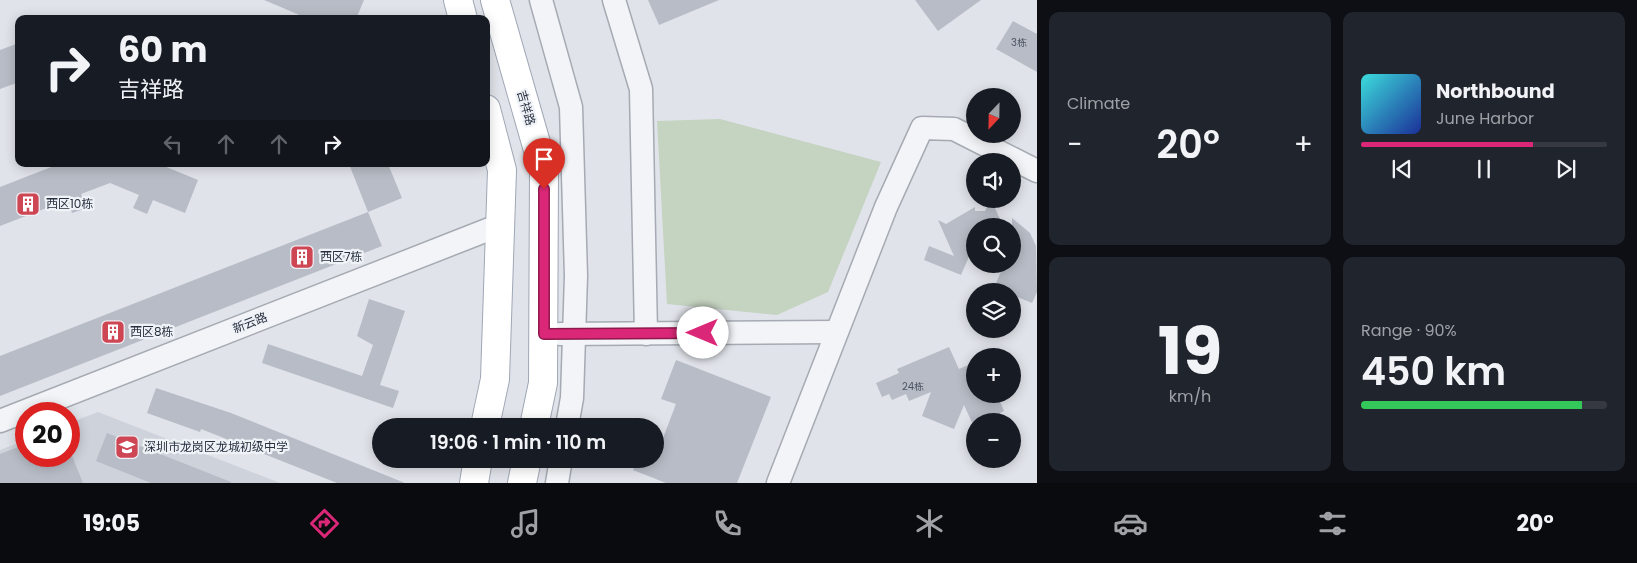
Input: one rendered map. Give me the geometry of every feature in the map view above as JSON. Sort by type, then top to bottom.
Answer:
[{"type":"main road","points":[[458,0],[462,15]]},
{"type":"main road","name":"吉祥路","points":[[495,0],[544,171],[543,383],[536,418]]},
{"type":"main road","points":[[487,418],[495,379],[502,170],[490,124]]},
{"type":"main road","points":[[474,483],[476,468]]},
{"type":"main road","points":[[522,483],[525,468]]},
{"type":"street","points":[[541,0],[571,107],[576,276],[572,398],[568,418]]},
{"type":"street","points":[[614,0],[641,90],[646,334]]},
{"type":"street","points":[[778,483],[886,207],[922,128],[954,128],[1037,171]]},
{"type":"street","name":"新云路","points":[[0,421],[500,225]]},
{"type":"street","points":[[544,334],[836,332]]},
{"type":"street","points":[[557,483],[560,468]]},
{"type":"shaded area","name":"深圳市龙岗区龙城初级中学","points":[[98,412],[280,483],[0,483],[0,450],[15,444],[15,467],[80,467],[80,419]]},
{"type":"green space","points":[[720,119],[881,162],[828,292],[777,315],[667,304],[657,121]]},
{"type":"building","points":[[264,0],[364,0],[358,15],[300,15]]},
{"type":"building","points":[[648,0],[719,0],[659,25]]},
{"type":"building","points":[[915,0],[981,0],[938,31]]},
{"type":"building","points":[[1013,21],[1037,34],[1037,72],[996,49]]},
{"type":"building","points":[[15,44],[15,83],[0,89],[0,50]]},
{"type":"building","name":"西区10栋","points":[[51,167],[166,167],[198,180],[185,213],[153,200],[147,214],[133,208],[139,195],[110,183],[81,194],[87,208],[72,213],[67,200],[0,226],[0,187]]},
{"type":"building","points":[[350,167],[389,167],[402,198],[368,212]]},
{"type":"building","points":[[973,208],[975,211],[985,211],[986,208],[995,208],[999,218],[966,218],[966,264],[961,275],[924,260],[929,246],[954,256],[938,220],[946,224]]},
{"type":"building","points":[[368,212],[382,246],[0,396],[0,356]]},
{"type":"building","points":[[1021,226],[1030,233],[1036,246],[1037,292],[1032,303],[1021,299],[1021,283],[996,283],[1000,273],[1021,273]]},
{"type":"building","points":[[369,299],[405,311],[380,385],[399,391],[393,408],[262,363],[268,344],[362,376],[373,345],[357,336]]},
{"type":"building","points":[[949,347],[959,369],[966,366],[966,403],[1001,403],[1004,411],[1000,413],[968,413],[964,405],[954,429],[922,416],[931,392],[909,401],[906,394],[892,400],[889,394],[882,397],[876,383],[899,373],[897,369]]},
{"type":"building","points":[[676,360],[771,397],[737,483],[666,483],[633,470],[634,468],[664,468],[664,435],[676,404],[661,399]]},
{"type":"building","points":[[156,388],[231,413],[405,483],[337,483],[201,429],[200,432],[147,413]]},
{"type":"building","points":[[107,433],[231,483],[151,483],[96,461]]},
{"type":"building","points":[[15,448],[15,467],[76,467],[83,483],[0,483],[0,454]]},
{"type":"place","name":"西区10栋","points":[[28,204]]},
{"type":"place","name":"西区7栋","points":[[302,257]]},
{"type":"place","name":"西区8栋","points":[[113,332]]},
{"type":"place","name":"深圳市龙岗区龙城初级中学","points":[[127,447]]},
{"type":"route","points":[[544,189],[544,334],[703,333]]}]
